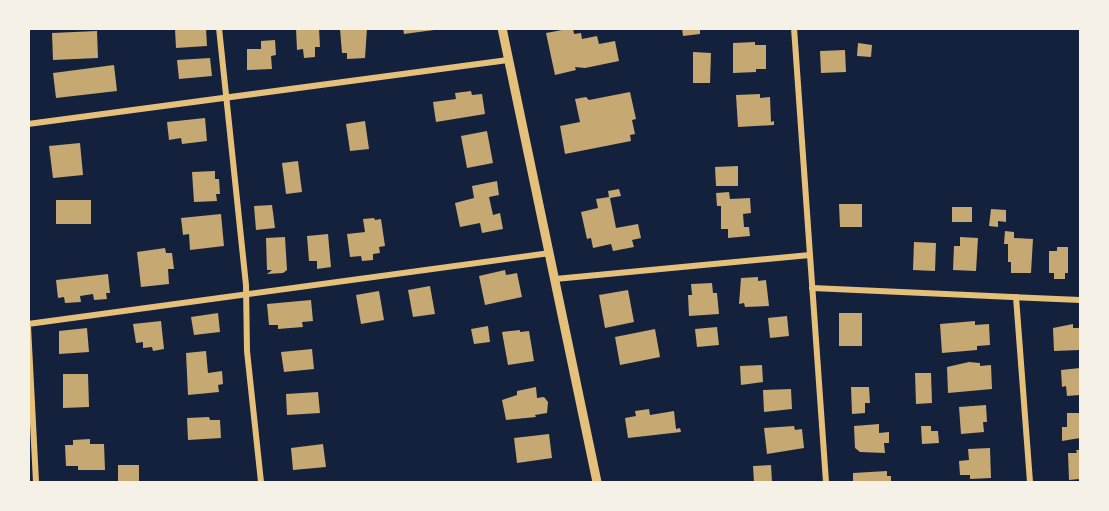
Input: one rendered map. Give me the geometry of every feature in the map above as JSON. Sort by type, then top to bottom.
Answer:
[{"type":"street","points":[[219,28],[246,296],[247,351],[261,483]]},
{"type":"street","points":[[502,28],[597,483]]},
{"type":"street","points":[[794,28],[826,483]]},
{"type":"street","points":[[28,124],[508,60]]},
{"type":"street","points":[[36,483],[28,325],[550,253]]},
{"type":"street","points":[[555,279],[810,255]]},
{"type":"street","points":[[812,288],[1080,300]]},
{"type":"street","points":[[1016,297],[1030,483]]},
{"type":"building","points":[[206,28],[207,46],[176,48],[175,29]]},
{"type":"building","points":[[296,28],[319,28],[320,47],[315,47],[315,57],[304,58],[303,49],[297,50]]},
{"type":"building","points":[[367,28],[365,58],[347,59],[347,53],[342,53],[340,29]]},
{"type":"building","points":[[403,28],[434,28],[434,30],[404,34]]},
{"type":"building","points":[[573,28],[574,34],[581,33],[582,39],[597,36],[599,44],[615,41],[619,61],[585,68],[575,67],[576,70],[555,75],[546,33]]},
{"type":"building","points":[[682,28],[700,28],[700,34],[683,36]]},
{"type":"building","points":[[97,31],[98,58],[53,60],[52,33]]},
{"type":"building","points":[[275,40],[276,55],[271,56],[272,69],[247,70],[247,49],[261,49],[261,41]]},
{"type":"building","points":[[755,42],[755,45],[766,45],[766,69],[733,73],[733,43]]},
{"type":"building","points":[[858,43],[872,45],[871,57],[857,56]]},
{"type":"building","points":[[845,50],[846,72],[821,73],[820,51]]},
{"type":"building","points":[[693,52],[711,53],[710,83],[693,83]]},
{"type":"building","points":[[210,58],[212,76],[179,79],[177,60]]},
{"type":"building","points":[[114,65],[117,91],[56,98],[53,73]]},
{"type":"building","points":[[471,91],[472,95],[482,94],[485,114],[436,122],[433,102],[456,99],[455,93]]},
{"type":"building","points":[[630,92],[636,119],[632,120],[635,134],[630,135],[631,141],[565,154],[560,126],[580,122],[575,99],[586,97],[589,100]]},
{"type":"building","points":[[760,94],[760,98],[770,97],[771,122],[774,121],[774,125],[738,127],[736,95]]},
{"type":"building","points":[[205,118],[207,141],[182,144],[181,138],[169,140],[167,122]]},
{"type":"building","points":[[365,121],[369,149],[350,151],[346,124]]},
{"type":"building","points":[[487,131],[493,163],[467,168],[461,136]]},
{"type":"building","points":[[80,143],[83,175],[53,178],[49,146]]},
{"type":"building","points":[[298,161],[302,192],[286,194],[282,163]]},
{"type":"building","points":[[738,166],[738,186],[716,186],[715,167]]},
{"type":"building","points":[[215,171],[215,179],[219,179],[220,194],[216,194],[217,201],[194,202],[192,172]]},
{"type":"building","points":[[497,181],[499,195],[489,197],[493,215],[500,213],[503,229],[482,233],[480,223],[460,227],[455,203],[474,198],[472,186]]},
{"type":"building","points":[[619,189],[621,196],[610,198],[616,228],[638,224],[641,238],[632,240],[634,247],[613,251],[611,244],[593,248],[591,238],[587,239],[581,212],[598,208],[596,199],[609,197],[608,191]]},
{"type":"building","points":[[729,192],[730,199],[750,198],[751,213],[743,214],[744,227],[749,227],[750,236],[728,238],[728,229],[721,229],[721,206],[717,206],[716,193]]},
{"type":"building","points":[[56,200],[91,200],[91,224],[56,224]]},
{"type":"building","points":[[839,204],[862,204],[862,227],[840,227]]},
{"type":"building","points":[[272,205],[275,228],[256,230],[254,206]]},
{"type":"building","points":[[952,207],[972,207],[972,222],[952,222]]},
{"type":"building","points":[[991,209],[1006,210],[1006,222],[998,221],[998,227],[989,226]]},
{"type":"building","points":[[221,214],[224,246],[190,250],[189,234],[183,235],[181,218]]},
{"type":"building","points":[[374,218],[375,220],[381,219],[385,246],[379,247],[380,253],[373,254],[373,260],[362,261],[361,256],[350,257],[347,234],[365,232],[363,219]]},
{"type":"building","points":[[1005,231],[1014,232],[1014,238],[1033,239],[1031,273],[1011,273],[1011,262],[1008,262],[1008,244],[1004,244]]},
{"type":"building","points":[[328,234],[331,267],[317,269],[317,261],[309,261],[307,236]]},
{"type":"building","points":[[285,237],[287,270],[283,273],[267,274],[272,270],[267,270],[266,238]]},
{"type":"building","points":[[960,237],[978,238],[976,271],[953,270],[954,246],[960,246]]},
{"type":"building","points":[[914,242],[936,243],[935,271],[913,270]]},
{"type":"building","points":[[1057,247],[1068,247],[1068,273],[1065,273],[1065,279],[1054,279],[1054,273],[1049,273],[1049,251],[1057,251]]},
{"type":"building","points":[[165,248],[166,253],[172,253],[174,269],[168,269],[169,284],[141,287],[137,252]]},
{"type":"building","points":[[505,270],[506,275],[517,273],[522,297],[485,305],[479,276]]},
{"type":"building","points":[[108,274],[110,293],[106,293],[107,299],[94,300],[93,294],[80,296],[81,302],[65,303],[64,297],[58,298],[56,280]]},
{"type":"building","points":[[758,277],[758,281],[766,280],[769,306],[745,307],[744,303],[739,304],[741,278]]},
{"type":"building","points":[[712,283],[713,293],[717,293],[719,314],[689,316],[688,295],[692,295],[691,284]]},
{"type":"building","points":[[430,286],[435,314],[413,317],[408,290]]},
{"type":"building","points":[[628,290],[634,322],[605,328],[599,295]]},
{"type":"building","points":[[379,291],[384,320],[361,324],[356,295]]},
{"type":"building","points":[[311,300],[313,321],[302,322],[303,327],[278,329],[278,325],[269,325],[267,304]]},
{"type":"building","points":[[218,313],[220,332],[194,335],[191,317]]},
{"type":"building","points":[[839,313],[862,313],[862,346],[839,346]]},
{"type":"building","points":[[787,316],[789,336],[770,338],[768,318]]},
{"type":"building","points":[[161,321],[164,349],[153,351],[152,347],[143,348],[143,342],[136,343],[133,324]]},
{"type":"building","points":[[975,321],[975,325],[989,324],[990,345],[977,346],[977,350],[942,353],[940,324]]},
{"type":"building","points":[[1073,324],[1073,328],[1080,328],[1080,350],[1054,351],[1053,328]]},
{"type":"building","points":[[488,326],[490,342],[474,344],[471,329]]},
{"type":"building","points":[[717,327],[719,345],[697,347],[695,329]]},
{"type":"building","points":[[87,328],[89,352],[59,354],[59,331]]},
{"type":"building","points":[[655,329],[660,357],[620,365],[615,337]]},
{"type":"building","points":[[520,330],[520,332],[529,331],[534,361],[508,365],[502,332]]},
{"type":"building","points":[[312,349],[314,369],[284,372],[281,352]]},
{"type":"building","points":[[206,351],[208,373],[222,371],[223,384],[218,385],[219,392],[188,395],[186,353]]},
{"type":"building","points":[[969,362],[980,363],[980,366],[991,365],[992,389],[948,393],[947,367]]},
{"type":"building","points":[[762,365],[763,382],[741,385],[740,366]]},
{"type":"building","points":[[1080,368],[1080,395],[1067,396],[1066,386],[1062,387],[1061,370]]},
{"type":"building","points":[[915,373],[931,373],[932,403],[916,404]]},
{"type":"building","points":[[63,374],[88,374],[89,407],[63,408]]},
{"type":"building","points":[[536,387],[537,398],[544,397],[548,402],[547,413],[535,415],[536,417],[506,420],[502,400],[517,395],[517,391]]},
{"type":"building","points":[[851,387],[869,387],[870,403],[865,403],[865,413],[852,414]]},
{"type":"building","points":[[791,389],[792,409],[764,412],[763,390]]},
{"type":"building","points":[[318,392],[320,413],[287,415],[286,394]]},
{"type":"building","points":[[986,405],[987,422],[983,422],[984,432],[961,434],[959,407]]},
{"type":"building","points":[[649,409],[650,415],[674,411],[676,429],[680,428],[681,432],[628,438],[625,418],[636,416],[635,411]]},
{"type":"building","points":[[1067,413],[1080,413],[1080,438],[1062,441],[1062,427],[1067,427]]},
{"type":"building","points":[[209,417],[210,420],[220,420],[221,438],[188,440],[187,418]]},
{"type":"building","points":[[879,424],[879,433],[889,432],[889,443],[884,443],[885,453],[860,452],[855,448],[854,426]]},
{"type":"building","points":[[794,426],[795,430],[802,429],[804,448],[767,454],[764,428]]},
{"type":"building","points":[[921,426],[931,426],[931,431],[938,431],[939,443],[922,444]]},
{"type":"building","points":[[549,434],[552,458],[517,463],[514,438]]},
{"type":"building","points":[[90,439],[90,444],[104,444],[105,470],[78,470],[78,466],[66,466],[65,445],[73,445],[73,440]]},
{"type":"building","points":[[323,444],[326,467],[293,470],[291,448]]},
{"type":"building","points":[[990,448],[991,478],[970,479],[970,475],[960,475],[959,461],[969,460],[968,449]]},
{"type":"building","points":[[1076,450],[1080,450],[1080,479],[1069,480],[1068,453],[1077,453]]},
{"type":"building","points":[[118,465],[139,465],[139,482],[118,482]]},
{"type":"building","points":[[771,465],[772,482],[754,482],[753,466]]},
{"type":"building","points":[[887,471],[887,476],[891,476],[891,482],[853,482],[853,473]]}]
